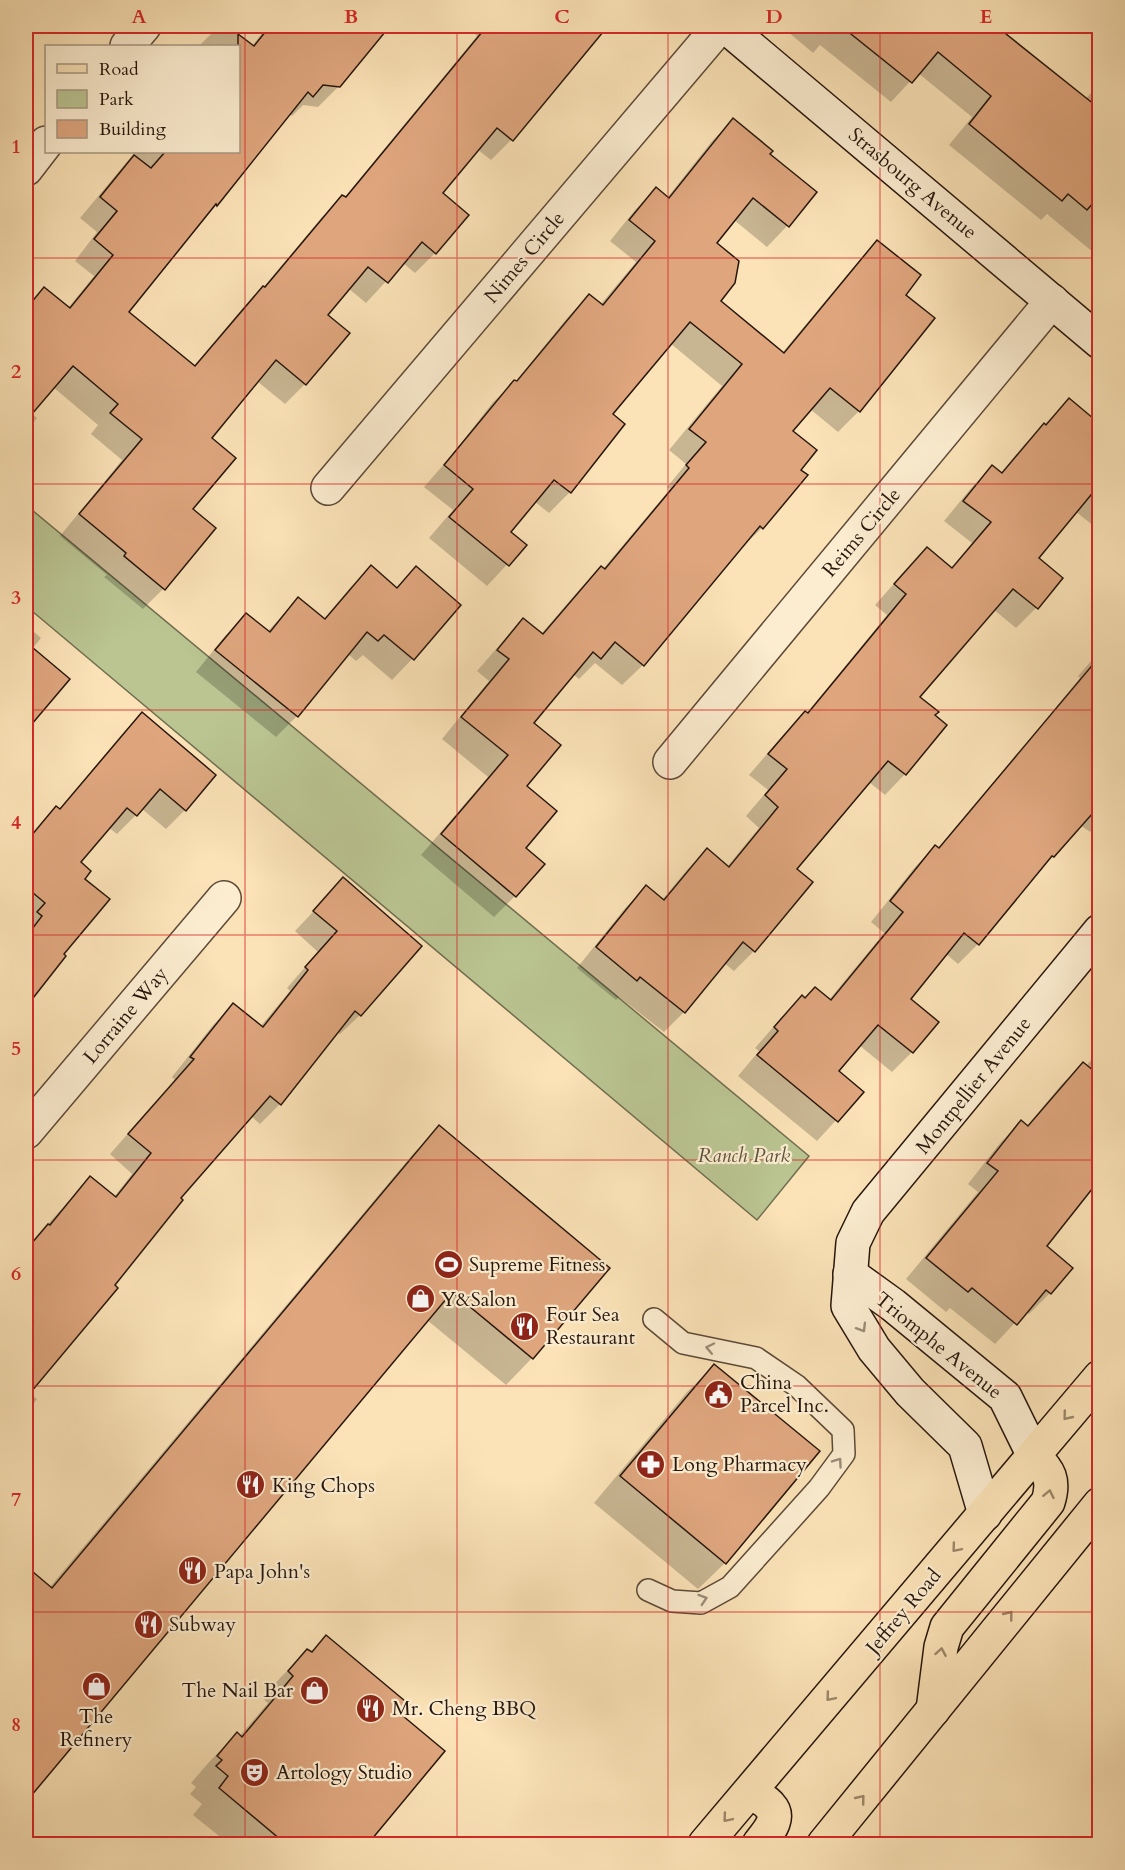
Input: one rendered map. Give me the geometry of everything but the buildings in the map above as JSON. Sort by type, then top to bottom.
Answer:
[{"type":"main road","name":"Jeffrey Road","points":[[705,1845],[1100,1377]]},
{"type":"main road","points":[[933,1710],[941,1647],[947,1628],[1048,1502],[1052,1491],[1051,1479],[1047,1469],[1034,1456]]},
{"type":"main road","points":[[824,1845],[1100,1504]]},
{"type":"main road","points":[[750,1792],[770,1806],[774,1815],[774,1824],[759,1845]]},
{"type":"street","points":[[128,45],[144,26]]},
{"type":"street","name":"Nimes Circle","points":[[328,488],[720,26]]},
{"type":"street","name":"Strasbourg Avenue","points":[[725,26],[1100,342]]},
{"type":"street","points":[[26,169],[45,144]]},
{"type":"street","name":"Reims Circle","points":[[670,762],[1052,301]]},
{"type":"street","name":"Lorraine Way","points":[[26,1132],[224,898]]},
{"type":"street","name":"Montpellier Avenue","points":[[851,1259],[868,1212],[1100,931]]},
{"type":"street","name":"Triomphe Avenue","points":[[851,1259],[893,1305],[1005,1397],[1034,1456]]},
{"type":"street","name":"Triomphe Avenue","points":[[851,1259],[848,1306],[874,1349],[910,1392],[966,1446],[985,1514]]},
{"type":"lane","points":[[648,1590],[672,1601],[701,1603],[730,1587],[819,1488],[844,1454],[843,1430],[797,1386],[756,1358],[683,1343],[654,1319]]},
{"type":"green space","name":"Ranch Park","points":[[26,505],[809,1156],[757,1220],[26,606]]},
{"type":"place","name":"Supreme Fitness","points":[[448,1264]]},
{"type":"place","name":"Y&Salon","points":[[420,1299]]},
{"type":"place","name":"Four Sea Restaurant","points":[[525,1326]]},
{"type":"place","name":"China Parcel Inc.","points":[[719,1394]]},
{"type":"place","name":"Long Pharmacy","points":[[651,1464]]},
{"type":"place","name":"King Chops","points":[[251,1485]]},
{"type":"place","name":"Papa John's","points":[[193,1571]]},
{"type":"place","name":"Subway","points":[[148,1624]]},
{"type":"place","name":"The Refinery","points":[[96,1686]]},
{"type":"place","name":"The Nail Bar","points":[[314,1690]]},
{"type":"place","name":"Mr. Cheng BBQ","points":[[371,1708]]},
{"type":"place","name":"Artology Studio","points":[[255,1772]]}]
